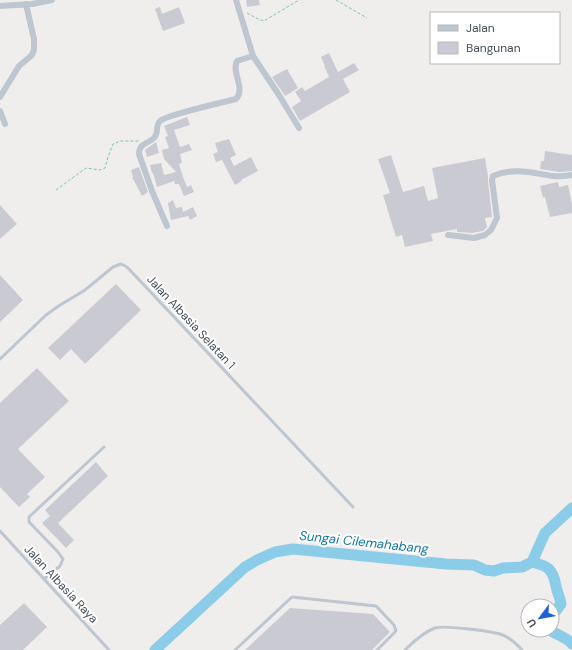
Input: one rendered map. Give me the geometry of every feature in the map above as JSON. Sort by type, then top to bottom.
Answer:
[{"type":"street","points":[[0,6],[7,3],[26,4],[52,0]]},
{"type":"street","points":[[236,0],[240,9],[253,56],[299,128]]},
{"type":"street","points":[[0,97],[19,66],[32,55],[34,50],[34,39],[26,4]]},
{"type":"street","points":[[167,226],[152,191],[139,154],[139,150],[144,143],[155,138],[157,134],[157,125],[161,120],[236,99],[240,92],[235,64],[237,61],[253,56]]},
{"type":"street","points":[[0,111],[5,124]]},
{"type":"street","points":[[448,235],[474,238],[484,235],[491,230],[497,218],[492,180],[493,176],[519,171],[553,176],[572,176]]},
{"type":"lane","name":"Jalan Albasia Selatan 1","points":[[0,358],[57,307],[74,298],[113,267],[121,264],[127,267],[353,507]]},
{"type":"lane","points":[[44,579],[60,566],[63,560],[58,552],[29,522],[29,517],[104,447]]},
{"type":"lane","name":"Jalan Albasia Raya","points":[[0,531],[109,650]]},
{"type":"lane","points":[[235,650],[292,597],[376,606],[394,625],[396,631],[377,650]]},
{"type":"lane","points":[[405,650],[424,634],[436,627],[446,627],[500,634],[514,641],[522,650]]},
{"type":"path","points":[[240,9],[264,21],[299,0]]},
{"type":"path","points":[[336,0],[367,18]]},
{"type":"path","points":[[56,190],[86,168],[100,170],[105,168],[113,144],[120,141],[137,141],[144,143]]},
{"type":"building","points":[[246,0],[259,0],[260,5],[247,7]]},
{"type":"building","points":[[160,7],[162,14],[179,7],[185,23],[163,31],[155,9]]},
{"type":"building","points":[[329,53],[338,72],[354,63],[359,70],[343,79],[350,92],[300,121],[292,107],[301,101],[295,92],[302,87],[305,91],[329,77],[321,57]]},
{"type":"building","points":[[287,69],[298,88],[285,96],[272,77]]},
{"type":"building","points":[[187,117],[190,125],[174,130],[180,147],[189,144],[192,150],[180,154],[182,163],[179,164],[183,177],[187,187],[191,185],[194,192],[184,196],[179,184],[175,184],[174,181],[157,187],[150,165],[161,163],[164,175],[176,172],[164,159],[162,150],[169,148],[165,137],[168,136],[164,126]]},
{"type":"building","points":[[229,139],[236,155],[230,158],[234,166],[251,157],[258,171],[235,185],[222,160],[216,162],[213,154],[218,152],[215,143]]},
{"type":"building","points":[[156,142],[159,153],[147,157],[145,150]]},
{"type":"building","points":[[545,151],[572,155],[572,171],[559,172],[540,169],[541,161],[544,161]]},
{"type":"building","points":[[391,155],[403,192],[424,186],[428,201],[438,198],[432,168],[485,158],[492,217],[485,218],[487,227],[483,231],[472,233],[457,232],[457,229],[431,234],[433,241],[405,247],[402,235],[396,237],[383,195],[390,193],[378,159]]},
{"type":"building","points":[[139,167],[148,192],[142,196],[132,177],[131,170]]},
{"type":"building","points":[[558,182],[559,187],[568,185],[572,204],[572,213],[550,217],[545,197],[543,198],[540,186]]},
{"type":"building","points":[[173,200],[176,208],[182,207],[183,212],[193,207],[197,216],[190,220],[188,216],[171,220],[168,203]]},
{"type":"building","points":[[0,205],[17,224],[0,239]]},
{"type":"building","points":[[0,275],[23,300],[0,322]]},
{"type":"building","points":[[116,284],[141,310],[85,364],[71,349],[60,360],[48,348]]},
{"type":"building","points":[[37,368],[69,401],[18,449],[45,477],[27,494],[30,497],[19,507],[0,487],[0,403]]},
{"type":"building","points":[[96,462],[108,476],[58,523],[74,540],[66,548],[42,523],[50,516],[45,510]]},
{"type":"building","points":[[24,603],[47,627],[23,650],[0,650],[0,625]]},
{"type":"building","points":[[290,608],[373,614],[390,632],[372,650],[245,650]]},
{"type":"waterway","points":[[532,562],[545,533],[572,508]]},
{"type":"waterway","name":"Sungai Cilemahabang","points":[[155,650],[245,567],[275,552],[293,549],[446,564],[474,565],[485,570],[494,571],[503,568],[522,567],[532,562]]},
{"type":"waterway","points":[[532,562],[549,569],[553,576],[559,598]]},
{"type":"waterway","points":[[560,600],[560,605]]},
{"type":"waterway","points":[[560,636],[572,644]]}]
